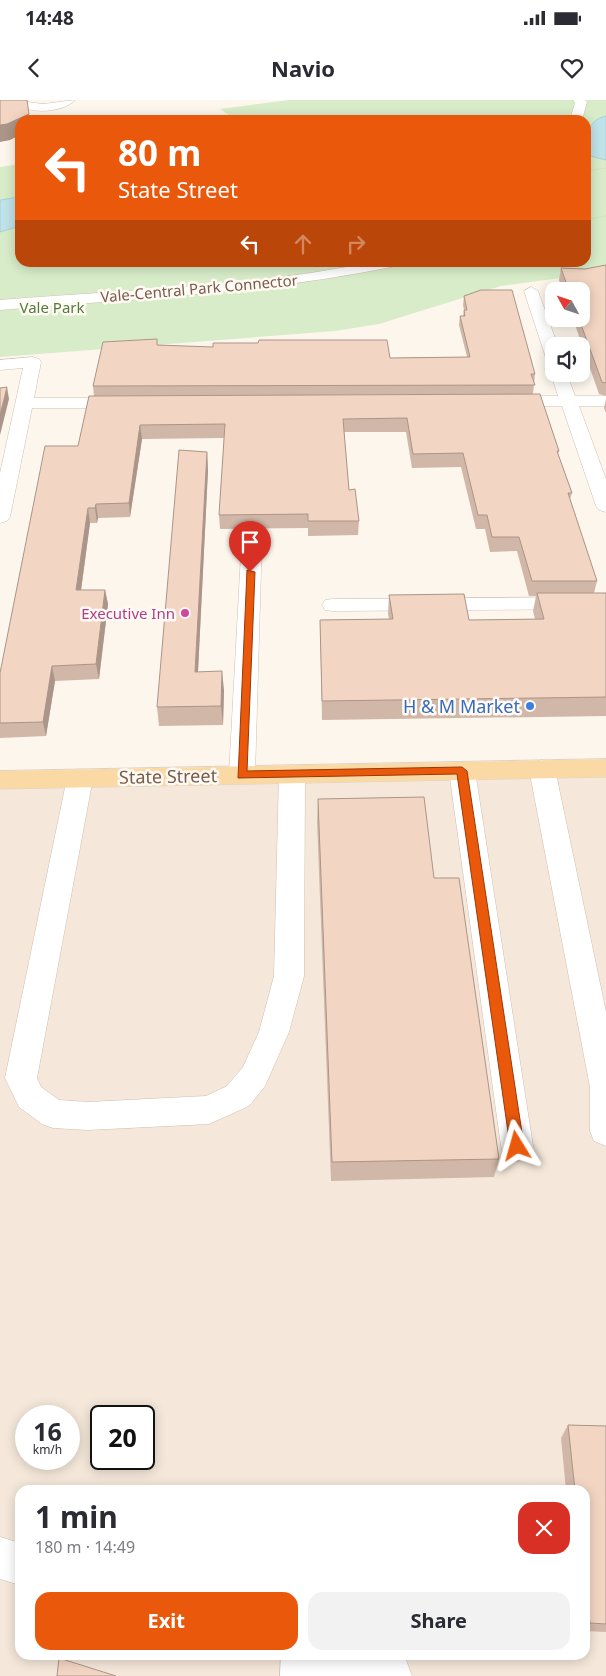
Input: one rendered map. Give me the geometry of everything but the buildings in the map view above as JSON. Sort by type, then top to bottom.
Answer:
[{"type":"main road","name":"State Street","points":[[0,780],[606,768]]},
{"type":"street","points":[[17,100],[27,105],[44,106],[70,100]]},
{"type":"street","points":[[578,115],[582,101]]},
{"type":"street","name":"Vale-Central Park Connector","points":[[0,305],[259,284],[333,276],[374,267]]},
{"type":"street","points":[[531,291],[547,337]]},
{"type":"street","points":[[0,365],[33,362],[0,517]]},
{"type":"street","points":[[562,382],[606,506]]},
{"type":"street","points":[[490,402],[606,401]]},
{"type":"street","points":[[24,404],[143,403]]},
{"type":"street","points":[[242,775],[252,535]]},
{"type":"street","points":[[333,606],[606,603]]},
{"type":"street","points":[[542,769],[606,1087],[606,1131]]},
{"type":"street","points":[[462,771],[517,1146]]},
{"type":"street","points":[[80,778],[21,1078],[30,1097],[53,1114],[88,1116],[209,1110],[238,1096],[254,1076],[274,1032],[289,976],[292,774]]},
{"type":"street","points":[[0,1558],[15,1562]]},
{"type":"street","points":[[302,1660],[302,1676]]},
{"type":"street","points":[[337,1660],[390,1676]]},
{"type":"path","points":[[591,170],[606,168]]},
{"type":"path","points":[[591,219],[606,216]]},
{"type":"shaded area","points":[[606,772],[606,1676],[0,1676],[0,781]]},
{"type":"green space","name":"Vale Park","points":[[289,100],[606,100],[606,272],[501,286],[379,324],[335,331],[0,357],[0,167],[15,165],[15,267],[591,267],[591,115],[229,115],[220,109]]},
{"type":"water","points":[[606,116],[606,160],[591,156],[591,126],[599,118]]},
{"type":"water","points":[[15,198],[15,228],[0,232],[0,200]]},
{"type":"place","name":"Executive Inn","points":[[185,613]]},
{"type":"place","name":"H & M Market","points":[[530,706]]},
{"type":"route","points":[[250,572],[242,775],[462,771],[517,1146]]}]
